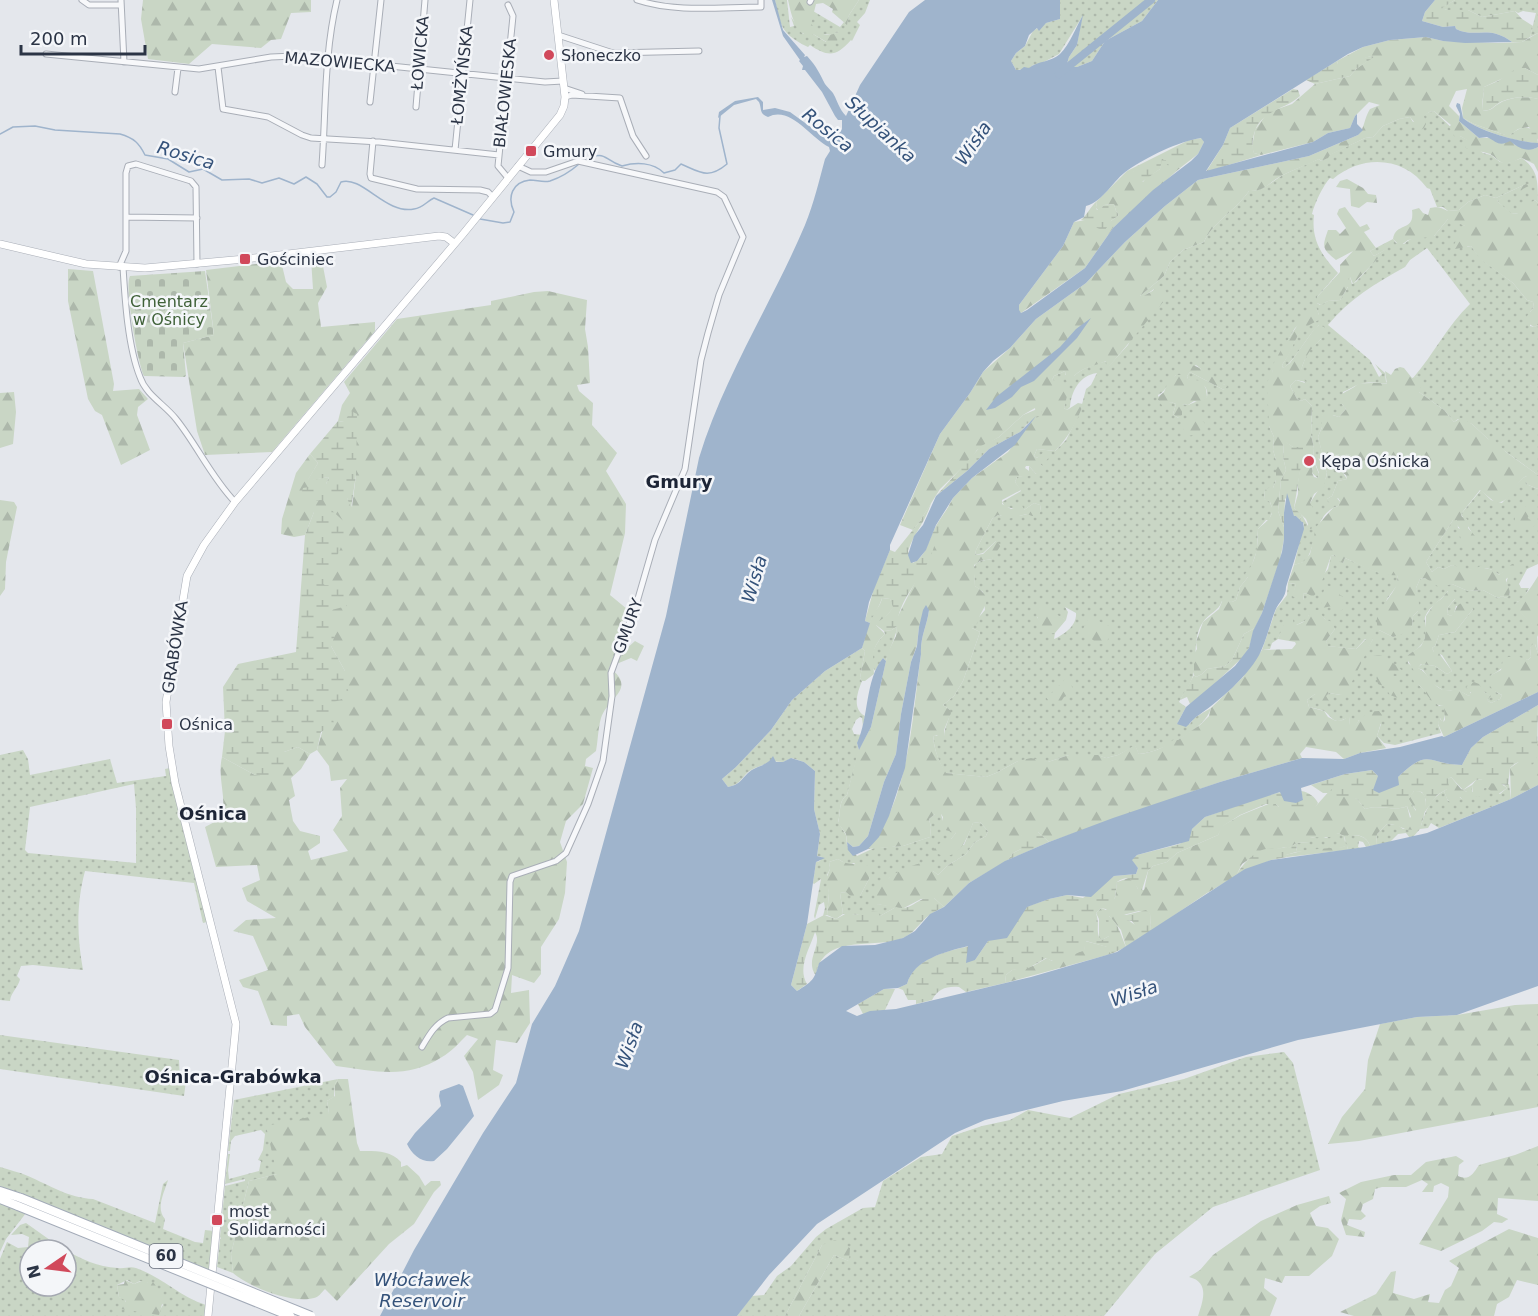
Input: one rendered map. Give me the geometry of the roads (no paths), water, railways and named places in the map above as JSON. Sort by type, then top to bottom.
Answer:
[{"type":"main road","name":"60","points":[[0,1191],[20,1202],[290,1316]]},
{"type":"main road","name":"60","points":[[0,1199],[20,1202],[311,1316]]},
{"type":"street","points":[[82,0],[88,5],[121,3],[124,62]]},
{"type":"street","points":[[322,165],[328,59],[332,18],[337,0]]},
{"type":"street","points":[[370,102],[381,0]]},
{"type":"street","name":"ŁOWICKA","points":[[416,106],[425,0]]},
{"type":"street","name":"ŁOMŻYŃSKA","points":[[455,150],[470,0]]},
{"type":"street","points":[[554,0],[565,97],[572,95],[620,98],[633,136],[646,156]]},
{"type":"street","points":[[637,0],[662,6],[705,7],[761,7],[761,0]]},
{"type":"street","name":"BIAŁOWIESKA","points":[[508,5],[513,16],[499,155],[500,170],[508,178]]},
{"type":"street","points":[[558,35],[613,53],[699,51]]},
{"type":"street","name":"MAZOWIECKA","points":[[46,54],[199,69],[280,56],[328,59],[563,84],[586,96]]},
{"type":"street","points":[[218,67],[223,109],[268,117],[302,135],[499,155]]},
{"type":"street","points":[[175,92],[178,68]]},
{"type":"street","name":"GRABÓWKA","points":[[208,1316],[236,1024],[177,789],[171,755],[166,702],[186,580],[204,545],[235,502],[560,115],[565,97]]},
{"type":"street","points":[[373,141],[371,178],[417,189],[480,190],[488,192],[493,197]]},
{"type":"street","name":"GMURY","points":[[422,1047],[431,1032],[448,1018],[490,1014],[495,1010],[508,968],[512,876],[556,861],[566,853],[588,804],[603,760],[612,696],[611,673],[637,602],[658,533],[685,470],[701,360],[719,294],[743,237],[724,197],[717,192],[586,162],[578,161],[539,173],[527,171],[518,166]]},
{"type":"street","points":[[197,264],[197,194],[191,181],[136,164],[128,166],[126,173],[126,251],[121,267],[130,331],[141,381],[152,396],[180,424],[224,490],[235,502]]},
{"type":"street","points":[[126,217],[197,218]]},
{"type":"street","points":[[0,244],[76,262],[121,267],[163,267],[439,236],[446,237],[454,243]]},
{"type":"water","points":[[772,0],[775,0],[783,30],[805,55],[804,57],[807,56],[818,70],[846,116],[860,85],[909,12],[925,0],[1060,0],[1060,19],[1046,23],[1039,31],[1037,28],[1029,35],[1025,46],[1016,53],[1011,61],[1016,70],[1029,68],[1060,54],[1083,15],[1077,45],[1066,67],[1077,67],[1092,61],[1105,41],[1142,21],[1158,0],[1435,0],[1425,12],[1422,21],[1443,27],[1455,26],[1463,32],[1496,34],[1512,42],[1465,43],[1426,37],[1390,40],[1363,47],[1348,54],[1230,128],[1223,145],[1206,171],[1313,142],[1328,133],[1350,128],[1357,114],[1357,124],[1363,130],[1358,135],[1309,156],[1198,180],[1125,242],[1086,283],[1036,319],[1010,348],[983,372],[940,434],[890,545],[869,602],[865,621],[870,623],[862,648],[825,671],[792,700],[771,730],[722,779],[728,787],[735,785],[751,770],[768,762],[773,756],[776,762],[783,762],[791,758],[804,762],[815,771],[814,809],[820,834],[817,856],[825,858],[816,862],[807,924],[791,985],[797,991],[806,985],[814,977],[819,963],[842,946],[875,945],[903,938],[915,931],[930,914],[944,907],[969,883],[1005,861],[1049,842],[1220,782],[1302,758],[1344,759],[1360,753],[1444,737],[1538,692],[1538,705],[1483,737],[1471,748],[1462,765],[1428,759],[1416,762],[1398,777],[1399,785],[1379,793],[1373,790],[1378,776],[1372,770],[1345,774],[1301,788],[1303,800],[1296,803],[1284,801],[1280,792],[1205,817],[1192,829],[1189,841],[1137,855],[1132,860],[1138,868],[1136,874],[1114,876],[1091,897],[1067,895],[1027,907],[1007,938],[988,941],[975,960],[966,963],[968,946],[940,954],[916,968],[907,984],[898,988],[884,989],[846,1011],[857,1016],[870,1011],[896,1009],[1031,977],[1117,952],[1245,869],[1271,860],[1365,847],[1427,833],[1511,799],[1538,785],[1538,986],[1457,1015],[1417,1017],[1298,1040],[1122,1091],[1063,1101],[985,1120],[955,1133],[817,1224],[769,1275],[737,1316],[380,1316],[414,1250],[483,1133],[516,1083],[532,1024],[555,986],[579,931],[666,616],[699,458],[721,398],[805,225],[825,159],[830,151],[829,147],[792,119],[776,114],[765,116],[756,99],[734,105],[718,118],[719,112],[735,101],[758,97],[763,102],[763,110],[775,108],[790,112],[830,141],[837,138],[842,129],[842,120],[838,120],[822,92],[805,70],[802,70],[800,60],[783,36]],"holes":[[[1201,138],[1204,142],[1198,154],[1191,161],[1153,190],[1113,228],[1085,268],[1021,313],[1019,305],[1063,246],[1074,222],[1084,217],[1086,206],[1098,200],[1123,174],[1144,160],[1183,142]]]},
{"type":"water","points":[[1457,103],[1460,104],[1463,118],[1470,123],[1499,135],[1538,143],[1538,147],[1527,150],[1510,141],[1501,144],[1487,137],[1479,138],[1459,121]]},
{"type":"water","points":[[1091,318],[1077,338],[1034,381],[1021,387],[1012,397],[995,408],[986,410],[996,397],[1060,347],[1076,329]]},
{"type":"water","points":[[1036,416],[1015,445],[972,478],[953,498],[936,525],[926,550],[917,561],[911,563],[908,555],[914,536],[923,525],[936,496],[967,471],[989,449],[1020,432]]},
{"type":"water","points":[[1287,493],[1294,516],[1303,522],[1304,529],[1285,594],[1275,611],[1261,651],[1250,669],[1214,704],[1186,727],[1177,724],[1186,707],[1235,666],[1249,648],[1282,552]]},
{"type":"water","points":[[926,605],[929,610],[922,642],[905,768],[889,816],[879,837],[868,849],[853,856],[848,850],[847,842],[853,847],[859,846],[868,836],[884,782],[896,754],[911,662]]},
{"type":"water","points":[[883,658],[886,661],[871,727],[859,750],[857,743],[864,722],[870,688],[877,667]]},
{"type":"water","points":[[459,1084],[463,1086],[474,1116],[434,1161],[422,1159],[412,1152],[407,1144],[441,1106],[440,1091]]},
{"type":"waterway","name":"Wisła","points":[[1059,74],[1151,0]]},
{"type":"waterway","name":"Rosica","points":[[582,161],[601,155],[622,166],[644,164],[660,169],[664,173],[675,170],[681,164],[699,172],[714,172],[727,164],[719,128],[720,116]]},
{"type":"waterway","name":"Rosica","points":[[0,134],[13,127],[35,126],[55,130],[120,134],[136,142],[145,155],[168,159],[189,172],[203,169],[222,180],[249,179],[262,183],[279,178],[294,184],[306,177],[317,184],[327,197],[336,192],[341,182],[349,181],[384,201],[404,209],[417,208],[434,198],[473,215]]},
{"type":"waterway","name":"Rosica","points":[[480,219],[510,222],[514,212],[511,196],[515,187],[524,181],[550,181],[579,164]]},
{"type":"place","name":"Słoneczko","points":[[549,55]]},
{"type":"place","name":"Gmury","points":[[531,151]]},
{"type":"place","name":"Gościniec","points":[[245,259]]},
{"type":"place","name":"Kępa Ośnicka","points":[[1309,461]]},
{"type":"place","name":"Ośnica","points":[[167,724]]},
{"type":"place","name":"most Solidarności","points":[[217,1220]]},
{"type":"district","name":"Gmury","points":[[679,481]]},
{"type":"district","name":"Ośnica","points":[[213,813]]},
{"type":"district","name":"Ośnica-Grabówka","points":[[233,1076]]},
{"type":"water label","name":"Słupianka","points":[[881,129]]},
{"type":"water label","name":"Włocławek Reservoir","points":[[422,1289]]},
{"type":"park label","name":"Cmentarz w Ośnicy","points":[[169,310]]}]
